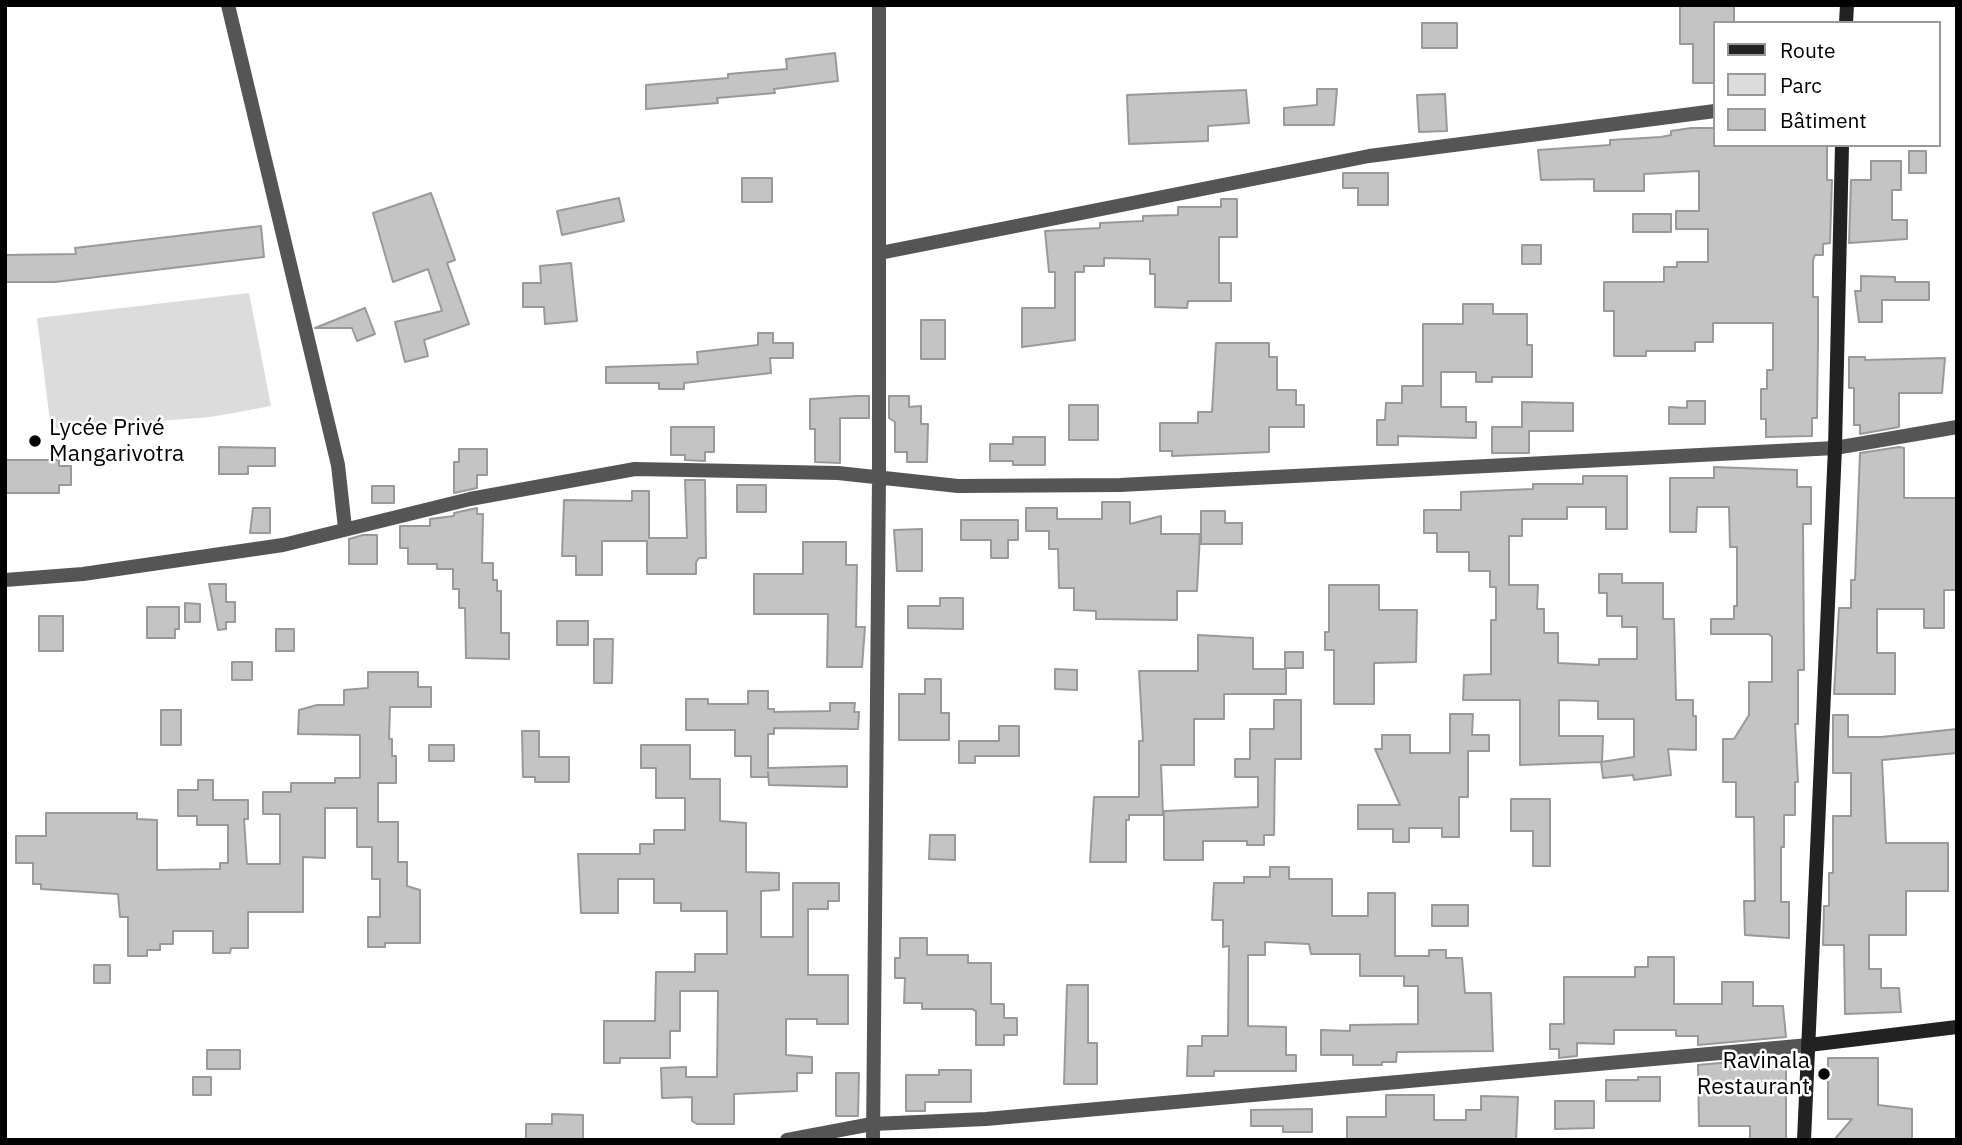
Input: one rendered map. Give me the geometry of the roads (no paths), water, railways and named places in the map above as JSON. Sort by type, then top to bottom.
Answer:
[{"type":"main road","points":[[1804,1140],[1835,448],[1842,147]]},
{"type":"main road","points":[[1809,1045],[1957,1027]]},
{"type":"street","points":[[228,5],[338,466],[345,528]]},
{"type":"street","points":[[873,1140],[879,477],[879,5]]},
{"type":"street","points":[[880,253],[1373,156],[1714,111]]},
{"type":"street","points":[[5,580],[83,574],[298,542],[345,528],[621,470],[762,470],[879,477],[958,486],[1120,485],[1835,448],[1957,427]]},
{"type":"street","points":[[787,1140],[872,1124],[1013,1116],[1809,1045]]},
{"type":"place","name":"Lycée Privé Mangarivotra","points":[[35,441]]},
{"type":"place","name":"Ravinala Restaurant","points":[[1824,1074]]}]
